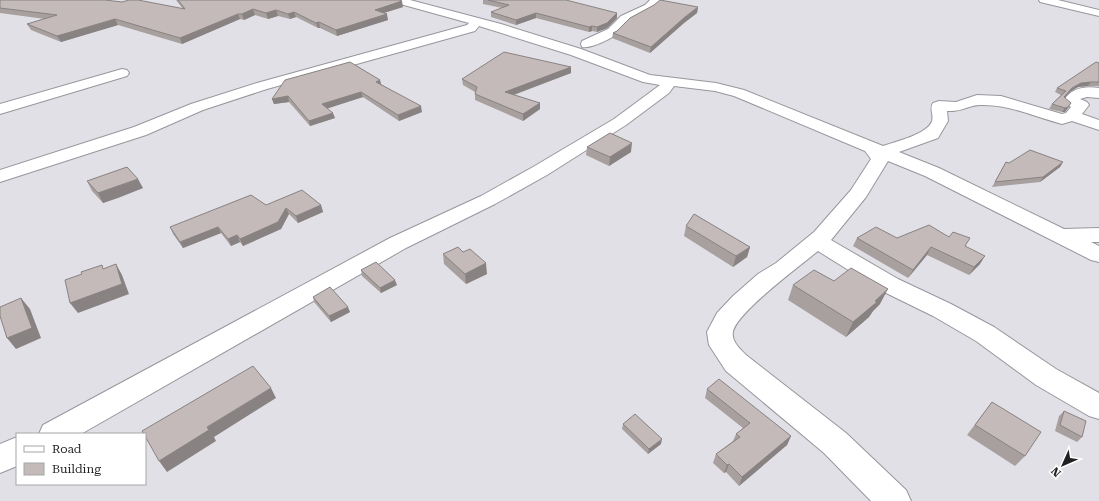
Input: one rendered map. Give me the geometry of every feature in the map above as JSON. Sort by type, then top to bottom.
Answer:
[{"type":"street","points":[[397,0],[554,45],[589,51],[648,79],[716,87],[739,93],[960,185],[1099,255]]},
{"type":"street","points":[[589,51],[629,16],[649,7],[657,0]]},
{"type":"street","points":[[1044,0],[1099,13]]},
{"type":"street","points":[[615,13],[629,16]]},
{"type":"street","points":[[0,176],[140,131],[197,107],[262,86],[471,28],[476,22]]},
{"type":"street","points":[[0,109],[122,73]]},
{"type":"street","points":[[56,433],[398,243],[488,200],[540,171],[620,122],[664,90],[669,82]]},
{"type":"street","points":[[894,501],[835,443],[736,363],[722,344],[720,332],[726,319],[766,280],[784,268],[817,241],[859,193],[882,153],[932,134],[940,121],[939,106],[957,107],[977,100],[1001,101],[1062,119],[1072,116],[1081,105],[1071,102],[1076,95],[1084,92],[1099,93]]},
{"type":"street","points":[[1072,116],[1099,125]]},
{"type":"street","points":[[1061,235],[1077,236],[1099,234]]},
{"type":"street","points":[[817,241],[890,285],[942,310],[986,334],[1046,377],[1099,408]]},
{"type":"street","points":[[0,459],[16,451]]},
{"type":"building","points":[[0,0],[105,0],[122,2],[138,0],[185,9],[178,0],[402,1],[375,10],[387,14],[336,30],[319,22],[316,23],[294,12],[288,14],[276,10],[266,13],[253,9],[180,38],[115,19],[57,36],[27,24],[57,15],[0,8]]},
{"type":"building","points":[[488,0],[566,0],[617,13],[607,23],[597,27],[589,27],[536,13],[516,20],[491,12],[509,5]]},
{"type":"building","points":[[660,0],[698,7],[651,47],[613,33],[630,18],[654,5]]},
{"type":"building","points":[[504,52],[571,67],[505,92],[540,103],[523,114],[475,94],[477,87],[462,79]]},
{"type":"building","points":[[350,62],[380,80],[376,82],[421,106],[398,115],[361,92],[322,104],[333,113],[309,121],[288,96],[272,99],[285,80]]},
{"type":"building","points":[[1096,62],[1099,63],[1099,82],[1081,83],[1072,88],[1064,97],[1071,103],[1068,107],[1065,108],[1052,104],[1066,91],[1057,88]]},
{"type":"building","points":[[610,133],[632,143],[610,157],[587,147]]},
{"type":"building","points":[[1030,150],[1063,162],[1043,177],[995,182],[1006,162],[1009,163]]},
{"type":"building","points":[[127,167],[138,179],[98,193],[87,181]]},
{"type":"building","points":[[302,190],[321,205],[296,216],[286,208],[278,222],[240,239],[237,235],[228,239],[218,227],[180,242],[170,227],[251,195],[266,205]]},
{"type":"building","points":[[694,214],[750,247],[736,256],[686,226]]},
{"type":"building","points":[[929,225],[949,237],[953,232],[970,238],[965,246],[985,256],[974,267],[931,247],[913,270],[857,238],[876,227],[897,238]]},
{"type":"building","points":[[458,247],[463,252],[470,249],[486,263],[465,274],[443,254]]},
{"type":"building","points":[[376,262],[395,280],[380,288],[361,270]]},
{"type":"building","points":[[116,264],[122,284],[70,303],[65,280],[82,274],[81,272],[102,265],[103,269]]},
{"type":"building","points":[[851,268],[888,289],[875,301],[877,302],[853,322],[793,285],[814,270],[834,281]]},
{"type":"building","points":[[330,287],[348,307],[329,316],[313,297]]},
{"type":"building","points":[[21,298],[32,328],[7,338],[0,316],[0,307]]},
{"type":"building","points":[[253,366],[271,388],[207,427],[209,430],[159,461],[146,438],[146,433],[142,431]]},
{"type":"building","points":[[719,379],[791,436],[742,477],[716,454],[740,437],[736,434],[750,423],[707,389]]},
{"type":"building","points":[[992,402],[1041,432],[1025,456],[975,425]]},
{"type":"building","points":[[1064,411],[1086,421],[1082,437],[1060,425]]},
{"type":"building","points":[[635,414],[662,439],[649,449],[623,424]]}]
